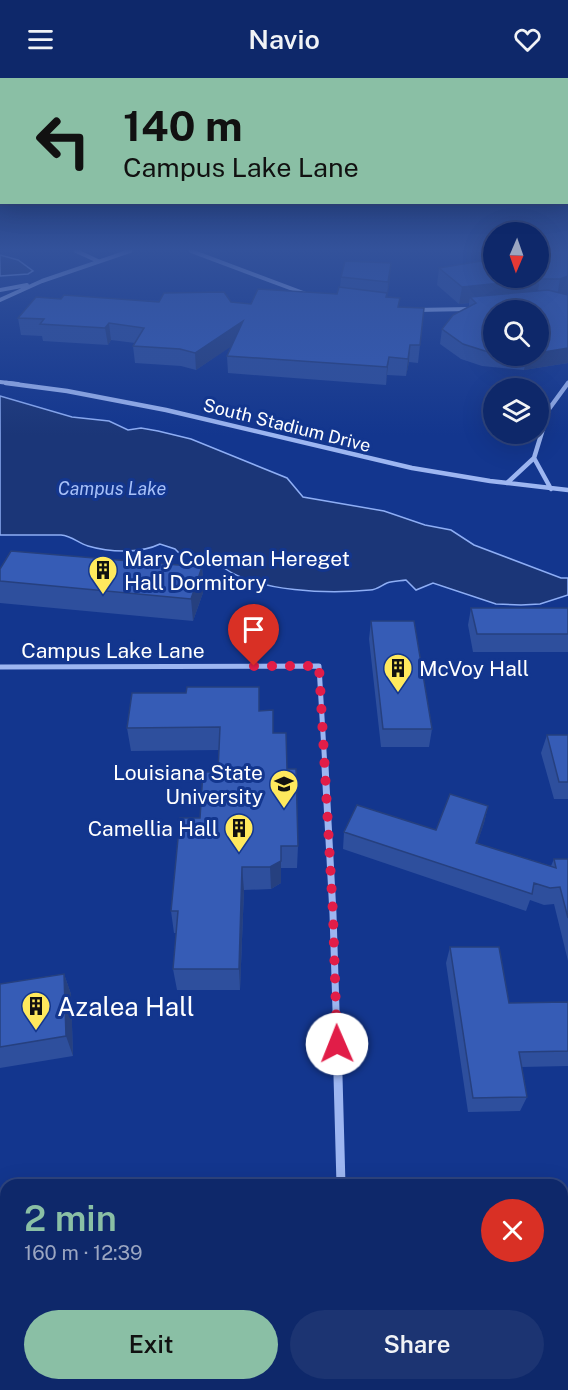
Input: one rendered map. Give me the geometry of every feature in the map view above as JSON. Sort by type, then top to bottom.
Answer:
[{"type":"street","name":"South Stadium Drive","points":[[0,382],[109,398],[266,432],[390,463],[507,483],[568,490]]},
{"type":"street","points":[[507,483],[534,458],[545,413],[556,394],[568,383]]},
{"type":"street","points":[[534,458],[551,489]]},
{"type":"street","name":"Campus Lake Lane","points":[[0,667],[319,666],[333,914],[341,1179]]},
{"type":"water","name":"Campus Lake","points":[[0,396],[72,417],[109,421],[128,430],[141,428],[191,439],[287,478],[303,497],[384,511],[425,525],[451,530],[474,545],[561,578],[568,578],[568,595],[540,604],[521,605],[496,604],[433,583],[416,590],[406,580],[389,582],[370,590],[334,592],[275,587],[239,576],[224,568],[223,562],[214,557],[180,554],[175,549],[160,544],[134,551],[114,551],[88,546],[61,535],[0,535]]},
{"type":"building","points":[[23,312],[424,312],[420,345],[410,345],[408,359],[389,357],[387,367],[227,356],[243,321],[195,353],[180,349],[133,346],[144,328],[109,323],[105,328],[40,324],[44,319],[18,318]]},
{"type":"building","points":[[458,312],[483,312],[483,350],[463,344],[442,329],[453,315]]},
{"type":"building","points":[[549,312],[568,312],[568,348],[549,351]]},
{"type":"building","points":[[11,551],[202,567],[191,599],[0,581],[0,569]]},
{"type":"building","points":[[471,608],[568,608],[568,634],[477,634]]},
{"type":"building","name":"McVoy Hall","points":[[371,621],[414,621],[432,729],[383,729]]},
{"type":"building","name":"Camellia Hall","points":[[187,687],[259,687],[259,711],[273,710],[273,733],[286,733],[287,769],[296,769],[298,846],[281,846],[281,861],[270,867],[242,867],[239,969],[173,969],[178,911],[171,911],[180,818],[200,818],[203,772],[218,772],[220,727],[127,728],[132,693],[186,693]]},
{"type":"building","points":[[547,735],[568,735],[568,782],[559,782]]},
{"type":"building","points":[[450,794],[488,806],[476,843],[556,868],[554,859],[568,859],[568,918],[560,887],[550,888],[534,883],[532,894],[344,832],[357,805],[436,830]]},
{"type":"building","points":[[450,947],[499,947],[509,1003],[568,1002],[568,1051],[519,1052],[527,1097],[473,1098]]},
{"type":"building","points":[[64,974],[66,1036],[0,1047],[0,984]]},
{"type":"place","name":"Mary Coleman Hereget Hall Dormitory","points":[[103,596]]},
{"type":"place","name":"McVoy Hall","points":[[398,694]]},
{"type":"place","name":"Louisiana State University","points":[[284,810]]},
{"type":"place","name":"Camellia Hall","points":[[239,854]]},
{"type":"place","name":"Azalea Hall","points":[[36,1032]]},
{"type":"route","points":[[254,666],[319,666],[333,914],[337,1044]]}]
